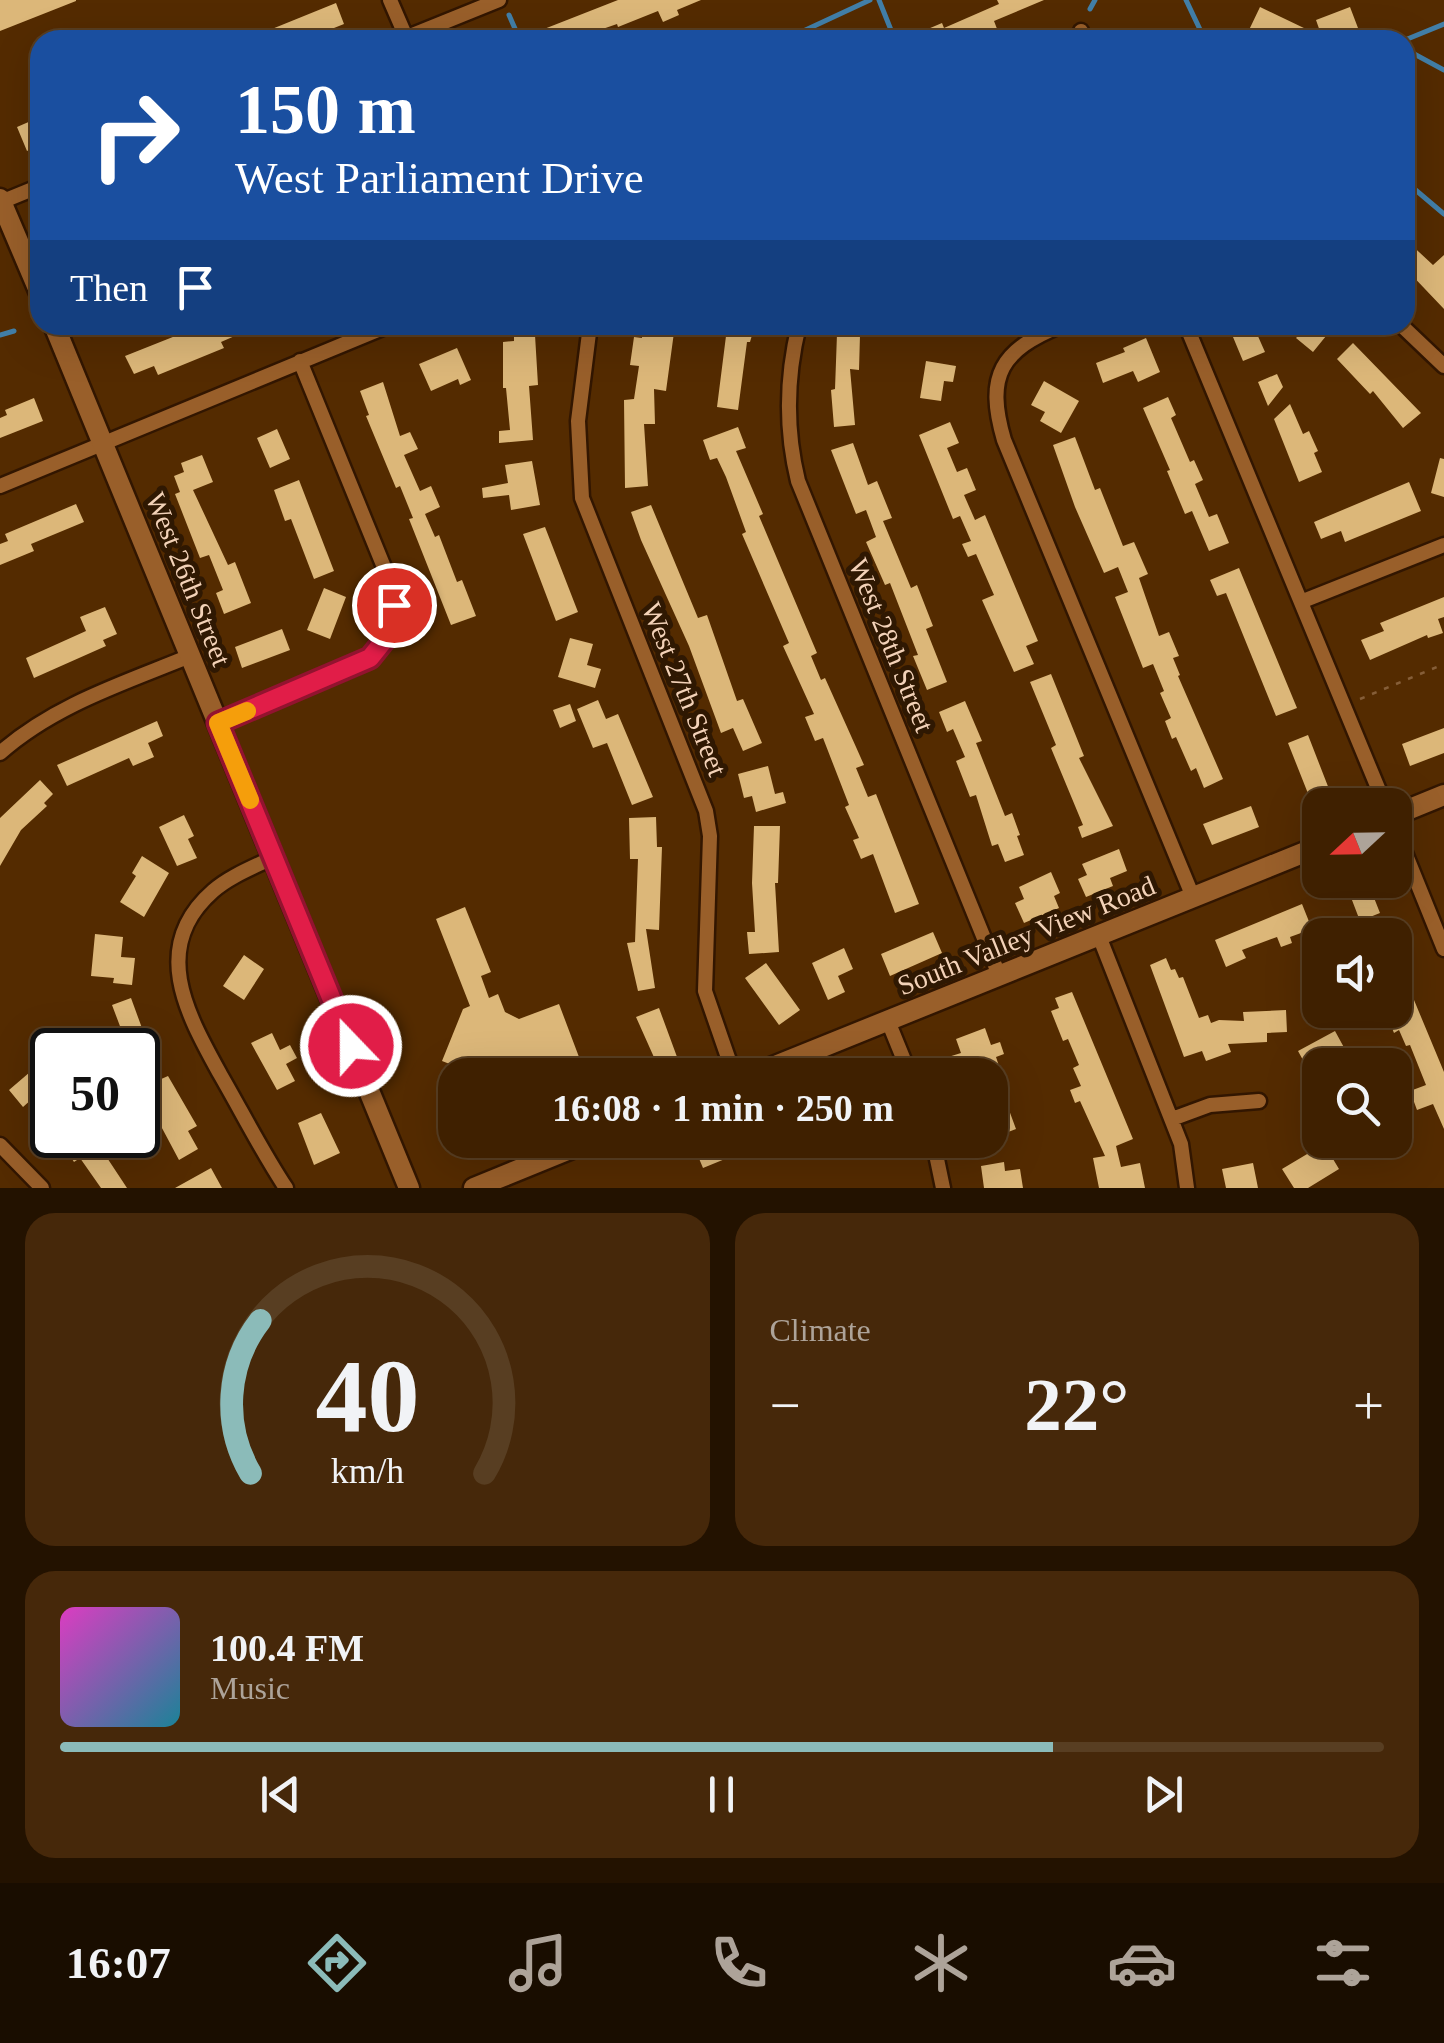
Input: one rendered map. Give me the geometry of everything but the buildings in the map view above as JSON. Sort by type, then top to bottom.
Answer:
[{"type":"main road","points":[[1,200],[30,268]]},
{"type":"main road","name":"West 26th Street","points":[[58,335],[409,1188]]},
{"type":"main road","points":[[1412,808],[1444,795]]},
{"type":"main road","name":"South Valley View Road","points":[[796,1058],[1302,853]]},
{"type":"main road","points":[[474,1188],[548,1158]]},
{"type":"street","points":[[390,0],[400,30]]},
{"type":"street","points":[[425,30],[499,0]]},
{"type":"street","points":[[1,200],[30,190]]},
{"type":"street","points":[[0,486],[365,335]]},
{"type":"street","name":"West 27th Street","points":[[589,335],[578,421],[582,498],[706,812],[710,836],[704,990],[728,1058]]},
{"type":"street","name":"West 28th Street","points":[[797,335],[788,402],[798,481],[999,975]]},
{"type":"street","points":[[1041,335],[1010,354],[998,378],[997,414],[1193,897]]},
{"type":"street","points":[[1190,335],[1379,788]]},
{"type":"street","points":[[1412,335],[1444,366]]},
{"type":"street","points":[[218,723],[356,667],[380,648],[394,616],[388,577],[300,361]]},
{"type":"street","points":[[1302,601],[1444,545]]},
{"type":"street","points":[[0,753],[24,731],[62,709],[190,656]]},
{"type":"street","points":[[274,857],[223,885],[198,908],[182,938],[178,974],[187,1012],[286,1188]]},
{"type":"street","points":[[1412,870],[1444,949]]},
{"type":"street","points":[[1099,936],[1182,1144],[1187,1188]]},
{"type":"street","points":[[888,1021],[903,1058]]},
{"type":"street","points":[[1172,1119],[1221,1103],[1259,1101]]},
{"type":"street","points":[[0,1145],[42,1188]]},
{"type":"street","points":[[936,1158],[943,1188]]},
{"type":"path","points":[[1345,706],[1444,664]]},
{"type":"waterway","points":[[806,30],[870,0]]},
{"type":"waterway","points":[[879,0],[891,30]]},
{"type":"waterway","points":[[1090,9],[1095,0]]},
{"type":"waterway","points":[[1186,0],[1200,30]]},
{"type":"waterway","points":[[509,15],[516,30]]},
{"type":"waterway","points":[[1415,36],[1444,24]]},
{"type":"waterway","points":[[1415,54],[1444,70]]},
{"type":"waterway","points":[[1415,189],[1444,214]]},
{"type":"waterway","points":[[0,335],[14,331]]},
{"type":"slow traffic","points":[[247,711],[218,723],[250,800]]},
{"type":"route","points":[[351,1046],[218,723],[370,658],[391,627],[394,605]]}]
